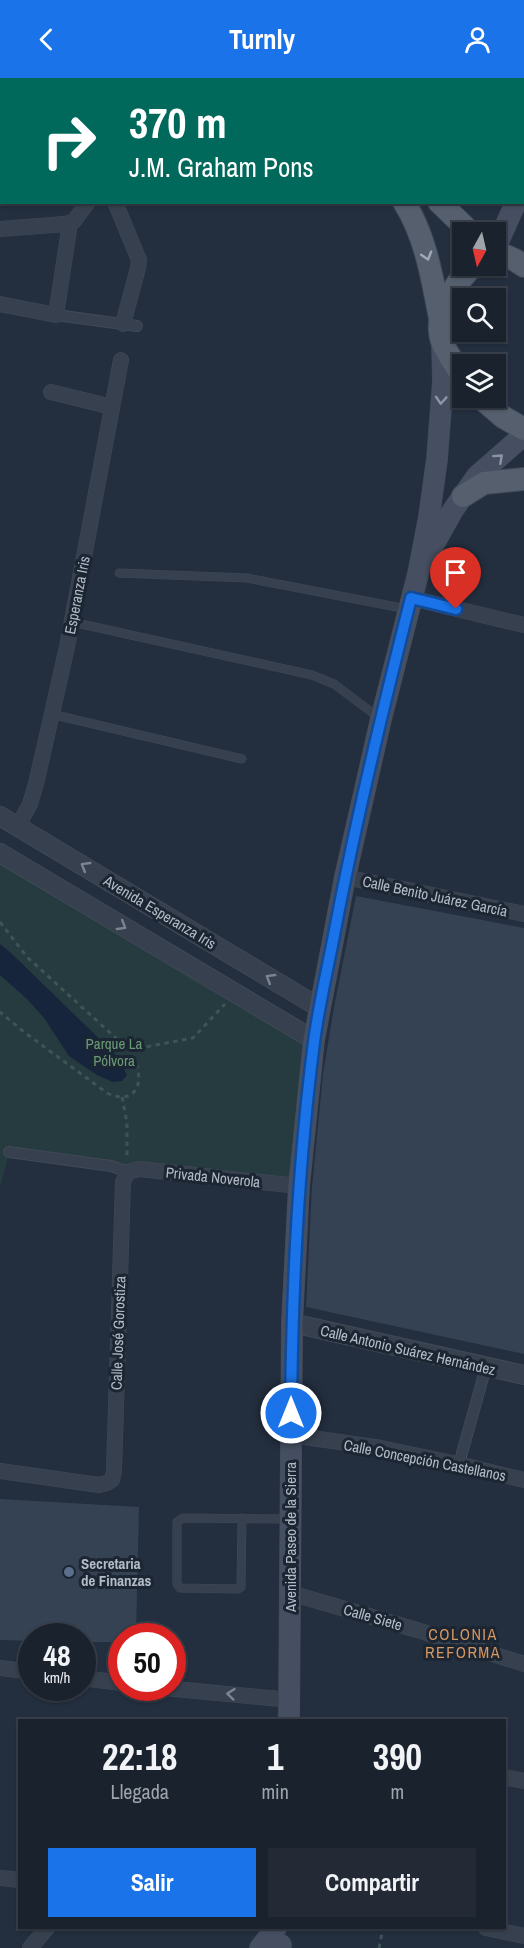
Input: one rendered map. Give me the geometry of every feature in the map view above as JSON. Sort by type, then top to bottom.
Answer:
[{"type":"main road","points":[[405,204],[429,263],[440,318],[442,342],[452,359]]},
{"type":"main road","points":[[442,204],[460,222]]},
{"type":"main road","points":[[506,225],[515,204]]},
{"type":"main road","points":[[506,256],[524,266]]},
{"type":"main road","points":[[440,318],[448,296],[463,276]]},
{"type":"main road","name":"Avenida Paseo de la Sierra","points":[[289,1710],[292,1323],[299,1186],[314,1040],[345,877],[381,719],[418,574],[429,517],[437,459],[443,381],[442,342]]},
{"type":"main road","points":[[493,408],[524,429]]},
{"type":"main road","name":"Avenida Paseo de la Sierra","points":[[418,574],[453,510],[477,476],[524,435]]},
{"type":"main road","points":[[463,496],[484,483],[524,479]]},
{"type":"main road","points":[[260,1948],[280,1939]]},
{"type":"street","points":[[0,229],[70,223],[78,217],[87,204]]},
{"type":"street","points":[[0,304],[56,315],[130,325],[139,260],[116,204]]},
{"type":"street","points":[[56,315],[70,223]]},
{"type":"street","name":"Esperanza Iris","points":[[18,826],[32,798],[72,622],[121,360]]},
{"type":"street","points":[[51,392],[112,407]]},
{"type":"street","points":[[410,604],[524,625]]},
{"type":"street","name":"Avenida Esperanza Iris","points":[[0,816],[320,1008]]},
{"type":"street","name":"Avenida Esperanza Iris","points":[[0,853],[314,1040]]},
{"type":"street","name":"Calle Benito Juárez García","points":[[345,877],[524,914]]},
{"type":"street","points":[[9,1152],[111,1166],[128,1172]]},
{"type":"street","name":"Privada Noverola","points":[[128,1172],[139,1169],[299,1186]]},
{"type":"street","name":"Calle José Gorostiza","points":[[0,1472],[99,1485],[107,1484],[112,1480],[123,1182],[128,1172]]},
{"type":"street","name":"Calle Antonio Suárez Hernández","points":[[292,1323],[524,1375]]},
{"type":"street","points":[[459,1464],[486,1367]]},
{"type":"street","name":"Calle Concepción Castellanos","points":[[291,1435],[381,1448],[524,1480]]},
{"type":"street","name":"Calle Siete","points":[[290,1593],[524,1664]]},
{"type":"street","points":[[0,1668],[18,1670]]},
{"type":"street","points":[[186,1692],[289,1710]]},
{"type":"street","points":[[506,1777],[524,1780]]},
{"type":"street","points":[[0,1878],[18,1880]]},
{"type":"street","points":[[30,1948],[46,1929]]},
{"type":"street","points":[[491,1929],[524,1936]]},
{"type":"lane","points":[[119,573],[247,578],[410,604]]},
{"type":"lane","points":[[72,622],[312,675],[334,684],[381,719]]},
{"type":"lane","points":[[51,714],[242,759]]},
{"type":"lane","points":[[242,1518],[241,1587],[238,1589],[180,1588],[177,1584],[177,1522],[179,1520],[242,1518],[290,1519]]},
{"type":"path","points":[[0,922],[27,957],[129,1050],[138,1067],[140,1079],[134,1091],[122,1097],[100,1089],[0,1012]]},
{"type":"path","points":[[129,1050],[194,1038],[235,993]]},
{"type":"path","points":[[122,1097],[127,1123],[128,1172]]},
{"type":"path","points":[[379,1948],[383,1929]]},
{"type":"green space","name":"Parque La Pólvora","points":[[0,853],[314,1040],[299,1186],[9,1153],[0,1188]]},
{"type":"water","points":[[0,944],[118,1057],[127,1075],[122,1081],[113,1082],[97,1075],[69,1056],[44,1018],[0,975]]},
{"type":"building","points":[[356,896],[524,928],[524,1354],[306,1307],[312,1187],[323,1074]]},
{"type":"building","name":"Secretaria de Finanzas","points":[[0,1499],[139,1507],[136,1623],[108,1623],[108,1642],[96,1642],[96,1623],[18,1623],[18,1641],[0,1640]]},
{"type":"place","name":"Secretaria de Finanzas","points":[[69,1572]]},
{"type":"district","name":"COLONIA REFORMA","points":[[463,1643]]},
{"type":"route","points":[[291,1413],[292,1323],[299,1186],[314,1040],[345,877],[411,598],[456,609]]}]
